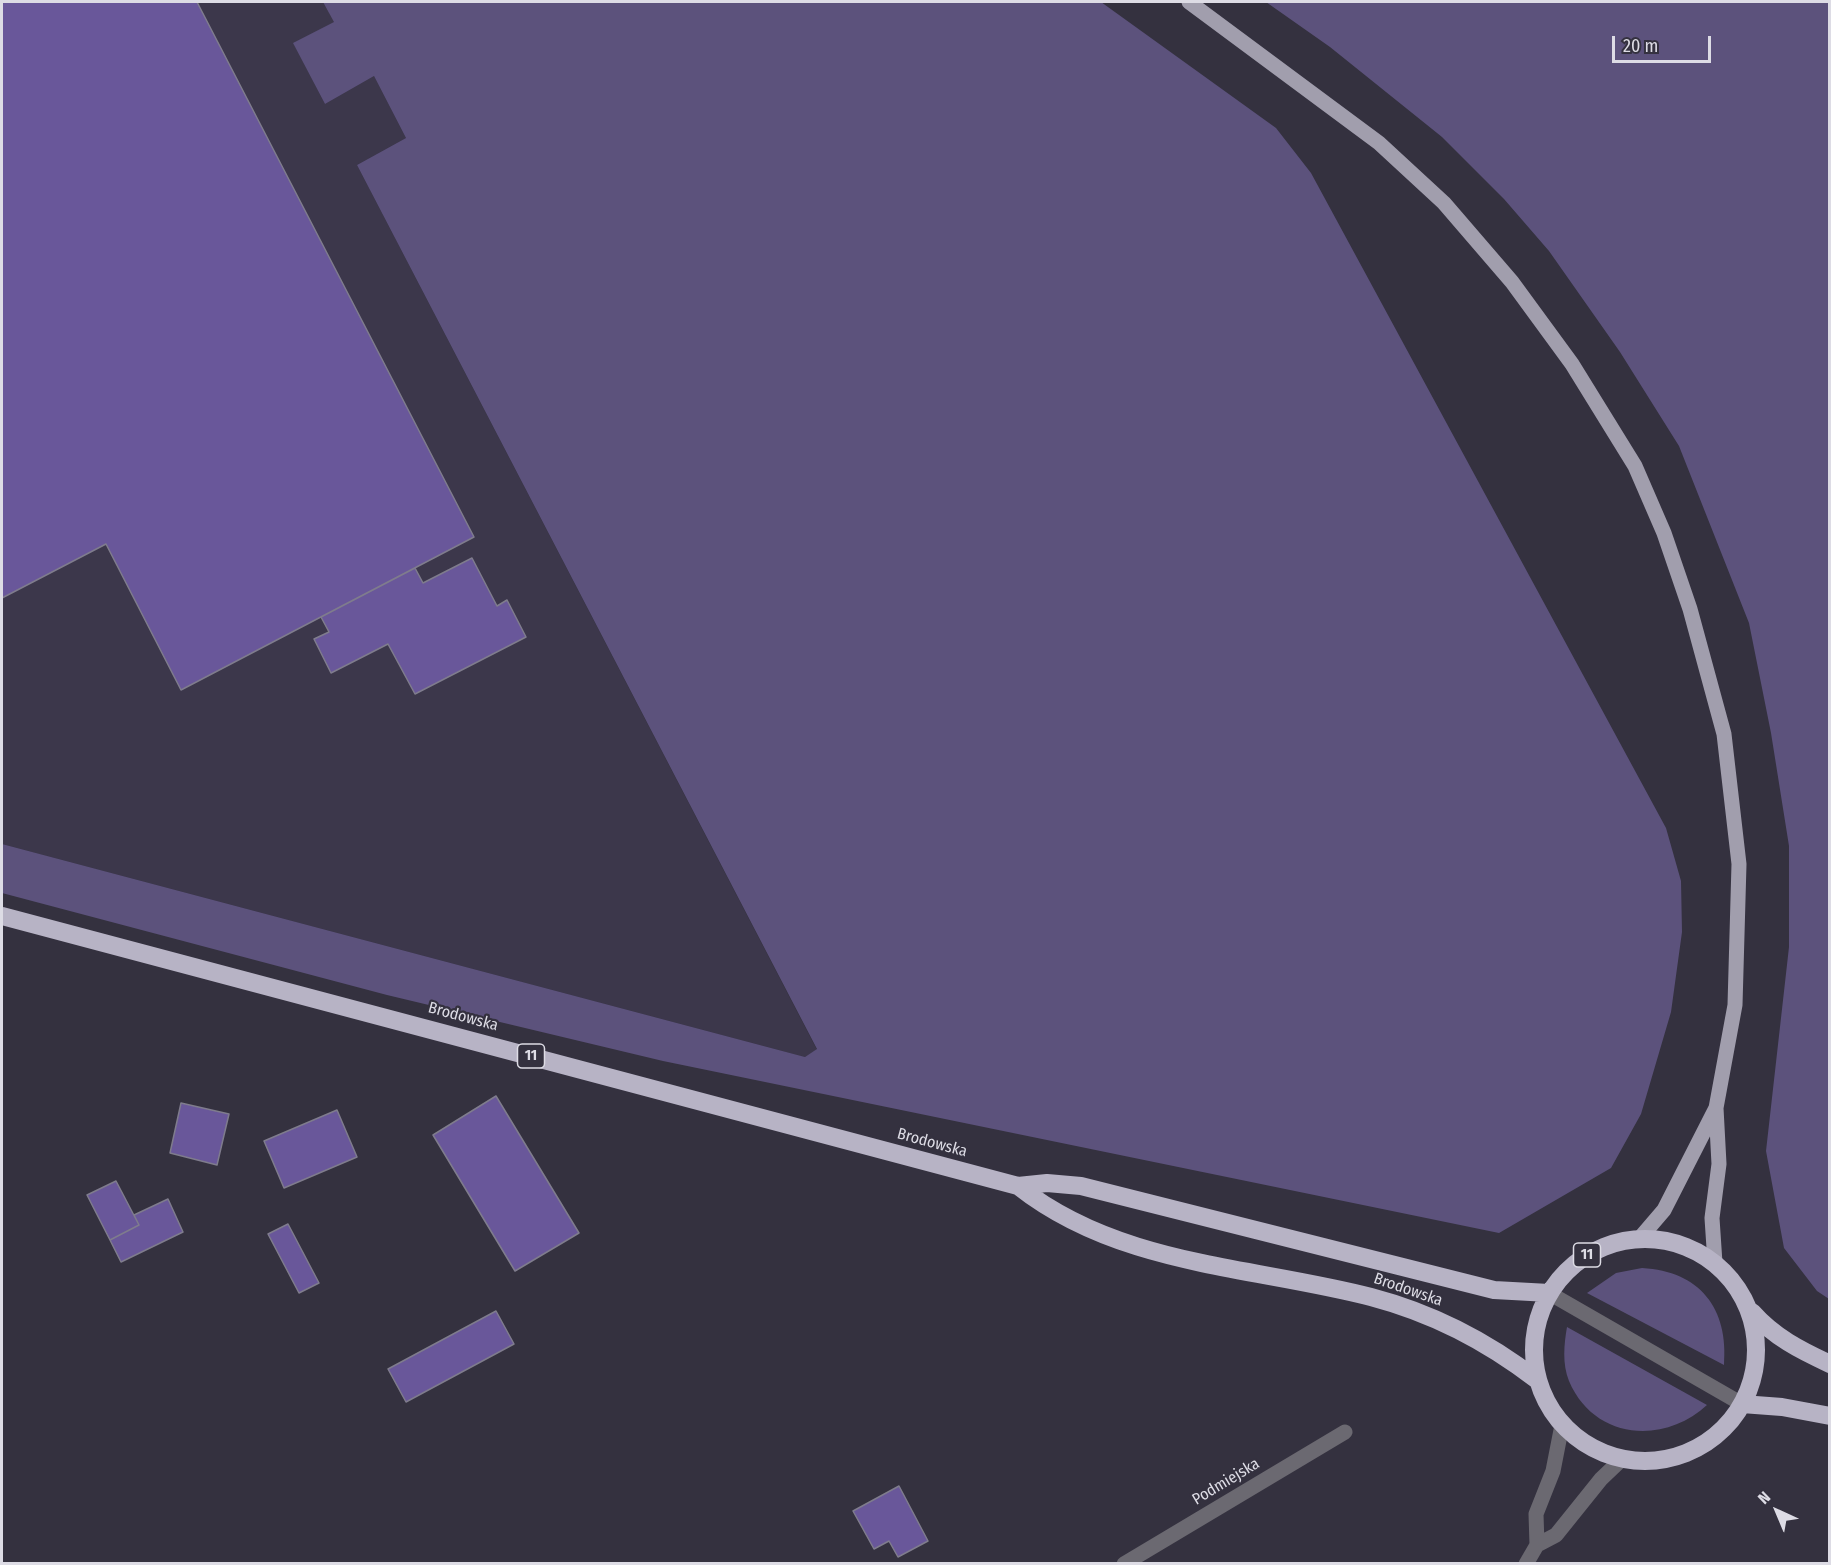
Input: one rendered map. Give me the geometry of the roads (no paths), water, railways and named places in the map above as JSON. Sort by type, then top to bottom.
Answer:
[{"type":"highway","name":"Brodowska","points":[[2,916],[1018,1186],[1047,1183],[1081,1186],[1494,1290],[1549,1293]]},
{"type":"highway","name":"Brodowska","points":[[1018,1186],[1048,1210],[1073,1222],[1154,1252],[1341,1290],[1423,1314],[1509,1359],[1537,1380]]},
{"type":"highway","name":"11","points":[[1748,1308],[1755,1332],[1756,1357],[1752,1382],[1742,1404],[1718,1433],[1703,1445],[1677,1456],[1650,1461],[1622,1459],[1579,1441],[1562,1425],[1547,1404],[1537,1380],[1533,1350],[1537,1320],[1549,1293],[1562,1275],[1578,1260],[1618,1241],[1640,1238],[1666,1240],[1692,1249],[1715,1263],[1734,1283],[1748,1308],[1767,1329],[1783,1341],[1830,1364]]},
{"type":"highway","points":[[1742,1404],[1782,1407],[1830,1416]]},
{"type":"main road","points":[[1189,2],[1378,143],[1444,203],[1512,282],[1572,364],[1635,466],[1664,533],[1690,609],[1724,734],[1739,864],[1735,1005],[1716,1108],[1719,1164],[1712,1218],[1715,1263]]},
{"type":"main road","points":[[1640,1238],[1664,1210],[1716,1108]]},
{"type":"street","points":[[1549,1293],[1742,1404]]},
{"type":"street","points":[[1537,1545],[1536,1514],[1553,1471],[1562,1425]]},
{"type":"street","name":"Podmiejska","points":[[1124,1563],[1345,1432]]},
{"type":"street","points":[[1526,1563],[1537,1545],[1556,1536],[1593,1488],[1622,1459]]}]
